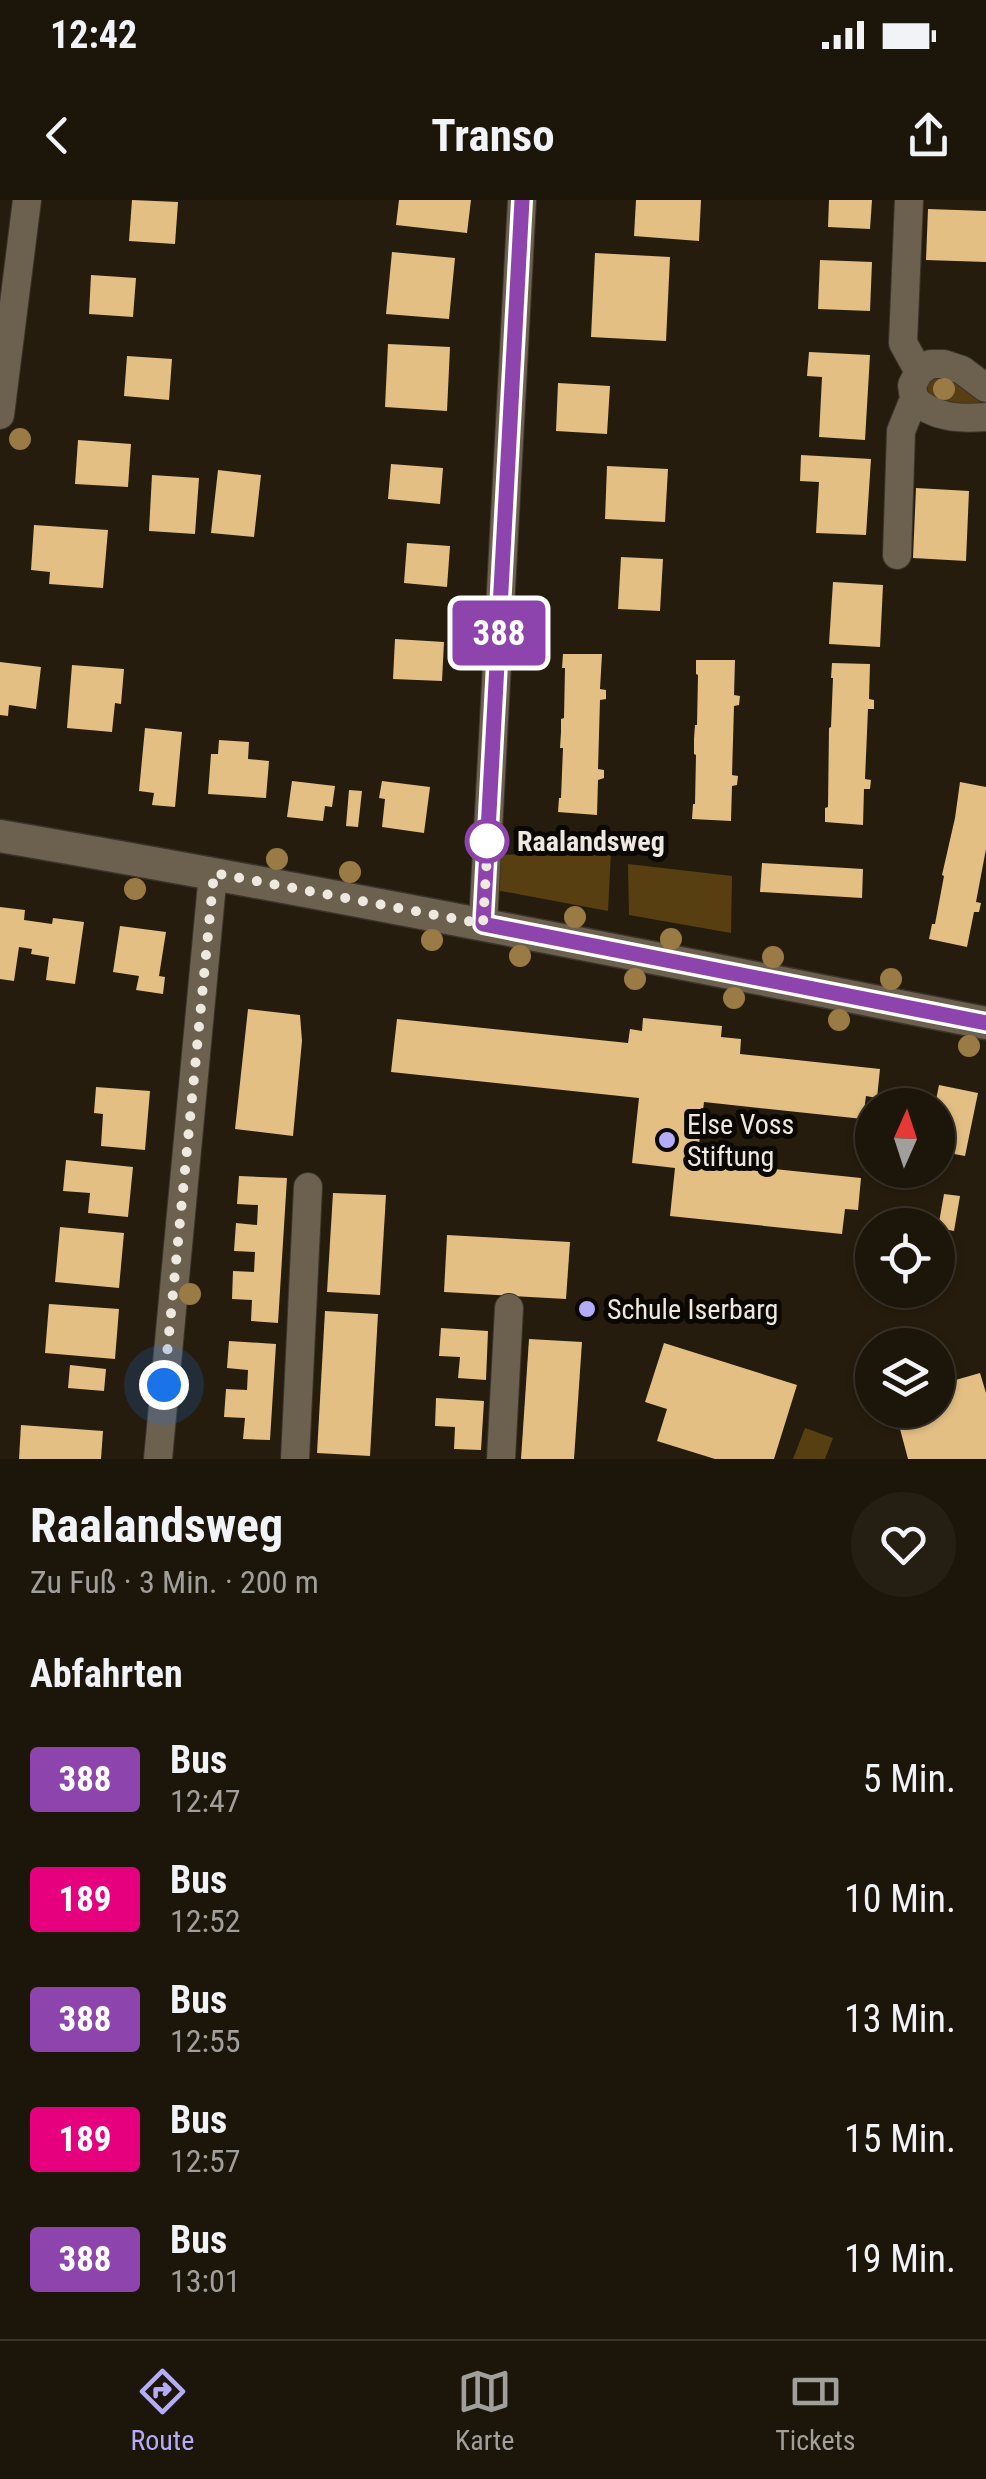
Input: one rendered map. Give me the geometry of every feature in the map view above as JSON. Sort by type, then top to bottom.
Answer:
[{"type":"street","points":[[0,415],[28,200]]},
{"type":"street","points":[[483,924],[522,200]]},
{"type":"street","points":[[909,200],[902,343],[916,385],[925,410],[940,416],[986,417]]},
{"type":"street","points":[[897,555],[901,431],[916,385],[930,364],[944,364],[962,370],[986,388]]},
{"type":"street","points":[[0,836],[483,924],[986,1023]]},
{"type":"street","points":[[158,1459],[214,873]]},
{"type":"street","points":[[295,1459],[308,1187]]},
{"type":"street","points":[[501,1459],[509,1308]]},
{"type":"shaded area","points":[[946,376],[981,397],[979,405],[938,402],[928,392],[928,382],[930,378]]},
{"type":"shaded area","points":[[611,851],[608,911],[496,890],[498,855]]},
{"type":"shaded area","points":[[628,864],[732,876],[731,933],[629,915]]},
{"type":"shaded area","points":[[805,1428],[833,1438],[825,1459],[793,1459]]},
{"type":"building","points":[[132,200],[178,202],[175,244],[129,241]]},
{"type":"building","points":[[399,200],[471,200],[467,233],[396,225]]},
{"type":"building","points":[[636,200],[701,200],[699,241],[634,236]]},
{"type":"building","points":[[829,200],[872,200],[870,229],[828,227]]},
{"type":"building","points":[[928,209],[986,211],[986,262],[926,260]]},
{"type":"building","points":[[392,252],[455,258],[449,319],[386,314]]},
{"type":"building","points":[[595,253],[670,257],[666,341],[591,337]]},
{"type":"building","points":[[820,260],[872,262],[870,311],[818,309]]},
{"type":"building","points":[[91,275],[136,278],[133,317],[89,314]]},
{"type":"building","points":[[388,344],[450,347],[447,411],[385,407]]},
{"type":"building","points":[[809,352],[870,355],[865,440],[819,437],[822,377],[807,376]]},
{"type":"building","points":[[127,356],[172,359],[169,400],[124,396]]},
{"type":"building","points":[[558,383],[610,386],[607,434],[556,431]]},
{"type":"building","points":[[78,440],[131,444],[128,487],[75,484]]},
{"type":"building","points":[[801,455],[871,459],[866,535],[816,533],[819,482],[800,481]]},
{"type":"building","points":[[391,464],[443,468],[440,504],[388,499]]},
{"type":"building","points":[[607,466],[668,469],[665,522],[605,519]]},
{"type":"building","points":[[218,470],[261,475],[254,537],[211,533]]},
{"type":"building","points":[[152,475],[199,478],[195,534],[149,531]]},
{"type":"building","points":[[916,488],[969,491],[966,561],[913,558]]},
{"type":"building","points":[[34,525],[108,530],[103,588],[49,584],[50,572],[31,570]]},
{"type":"building","points":[[407,543],[450,546],[447,587],[404,583]]},
{"type":"building","points":[[621,557],[663,559],[660,611],[618,609]]},
{"type":"building","points":[[833,582],[883,585],[880,647],[829,644]]},
{"type":"building","points":[[395,639],[444,642],[442,681],[393,679]]},
{"type":"building","points":[[563,654],[602,654],[600,689],[606,690],[606,699],[600,700],[598,769],[604,770],[604,778],[598,780],[597,815],[558,812],[564,718]]},
{"type":"building","points":[[696,660],[735,660],[734,695],[740,696],[739,705],[734,706],[732,775],[738,776],[737,785],[732,786],[731,821],[692,819]]},
{"type":"building","points":[[0,662],[41,667],[36,709],[9,705],[8,716],[0,715]]},
{"type":"building","points":[[832,663],[870,664],[869,699],[874,700],[874,709],[868,709],[865,779],[871,780],[870,789],[864,789],[863,825],[825,822]]},
{"type":"building","points":[[72,665],[124,669],[121,704],[115,703],[112,732],[67,728]]},
{"type":"building","points":[[145,728],[182,732],[175,807],[152,805],[154,793],[139,791]]},
{"type":"building","points":[[219,740],[249,742],[248,759],[269,761],[266,798],[208,794],[211,754],[218,754]]},
{"type":"building","points":[[292,781],[335,786],[332,807],[325,806],[323,821],[287,817]]},
{"type":"building","points":[[382,781],[430,787],[424,833],[382,827]]},
{"type":"building","points":[[960,782],[986,787],[986,849],[976,902],[981,903],[979,912],[974,912],[967,947],[929,939]]},
{"type":"building","points":[[349,790],[362,791],[358,827],[346,826]]},
{"type":"building","points":[[762,863],[863,869],[862,898],[760,892]]},
{"type":"building","points":[[0,907],[25,910],[24,920],[52,924],[53,918],[84,922],[75,984],[46,980],[49,957],[19,947],[14,981],[0,979]]},
{"type":"building","points":[[120,926],[166,932],[159,976],[165,977],[163,994],[136,990],[139,976],[113,972]]},
{"type":"building","points":[[248,1009],[300,1015],[302,1041],[293,1136],[235,1129]]},
{"type":"building","name":"Else Voss Stiftung","points":[[643,1018],[722,1026],[721,1037],[741,1039],[740,1054],[880,1069],[878,1088],[855,1088],[855,1118],[704,1102],[697,1161],[855,1177],[855,1188],[860,1188],[858,1208],[845,1209],[842,1234],[670,1216],[675,1168],[632,1163],[639,1098],[391,1072],[397,1019],[628,1043],[630,1029],[642,1031]]},
{"type":"building","points":[[96,1087],[150,1091],[145,1150],[101,1146],[103,1114],[94,1113]]},
{"type":"building","points":[[955,1088],[978,1093],[965,1156],[955,1154]]},
{"type":"building","points":[[66,1160],[133,1167],[128,1217],[88,1213],[90,1193],[63,1191]]},
{"type":"building","points":[[239,1176],[287,1178],[278,1323],[251,1321],[252,1300],[232,1299],[233,1271],[254,1272],[255,1252],[234,1251],[236,1223],[257,1225],[258,1205],[237,1204]]},
{"type":"building","points":[[333,1193],[386,1195],[380,1295],[327,1292]]},
{"type":"building","points":[[944,1194],[960,1196],[955,1225],[955,1208],[942,1208]]},
{"type":"building","points":[[60,1227],[124,1233],[119,1288],[55,1282]]},
{"type":"building","points":[[447,1235],[570,1242],[566,1299],[444,1292]]},
{"type":"building","points":[[49,1304],[119,1309],[115,1359],[45,1353]]},
{"type":"building","points":[[325,1311],[378,1314],[370,1456],[317,1453]]},
{"type":"building","points":[[441,1328],[488,1331],[486,1380],[458,1378],[460,1357],[439,1356]]},
{"type":"building","points":[[529,1339],[582,1342],[574,1459],[521,1459]]},
{"type":"building","points":[[229,1341],[276,1344],[270,1440],[243,1439],[245,1418],[224,1417],[226,1389],[247,1390],[248,1370],[227,1368]]},
{"type":"building","points":[[664,1343],[797,1385],[774,1459],[715,1459],[657,1441],[667,1409],[645,1402]]},
{"type":"building","points":[[70,1365],[106,1369],[104,1391],[68,1388]]},
{"type":"building","points":[[980,1373],[986,1393],[986,1459],[908,1459],[900,1428],[955,1428],[955,1380]]},
{"type":"building","points":[[436,1398],[484,1401],[481,1450],[454,1449],[455,1427],[435,1426]]},
{"type":"building","points":[[21,1425],[103,1431],[101,1459],[19,1459]]},
{"type":"bus line","name":"388","points":[[522,200],[483,924],[986,1023]]},
{"type":"place","name":"Raalandsweg","points":[[487,841]]},
{"type":"place","name":"Else Voss Stiftung","points":[[667,1140]]},
{"type":"place","name":"Schule Iserbarg","points":[[587,1309]]},
{"type":"route","points":[[164,1385],[214,873],[483,924],[488,838],[487,841]]}]
